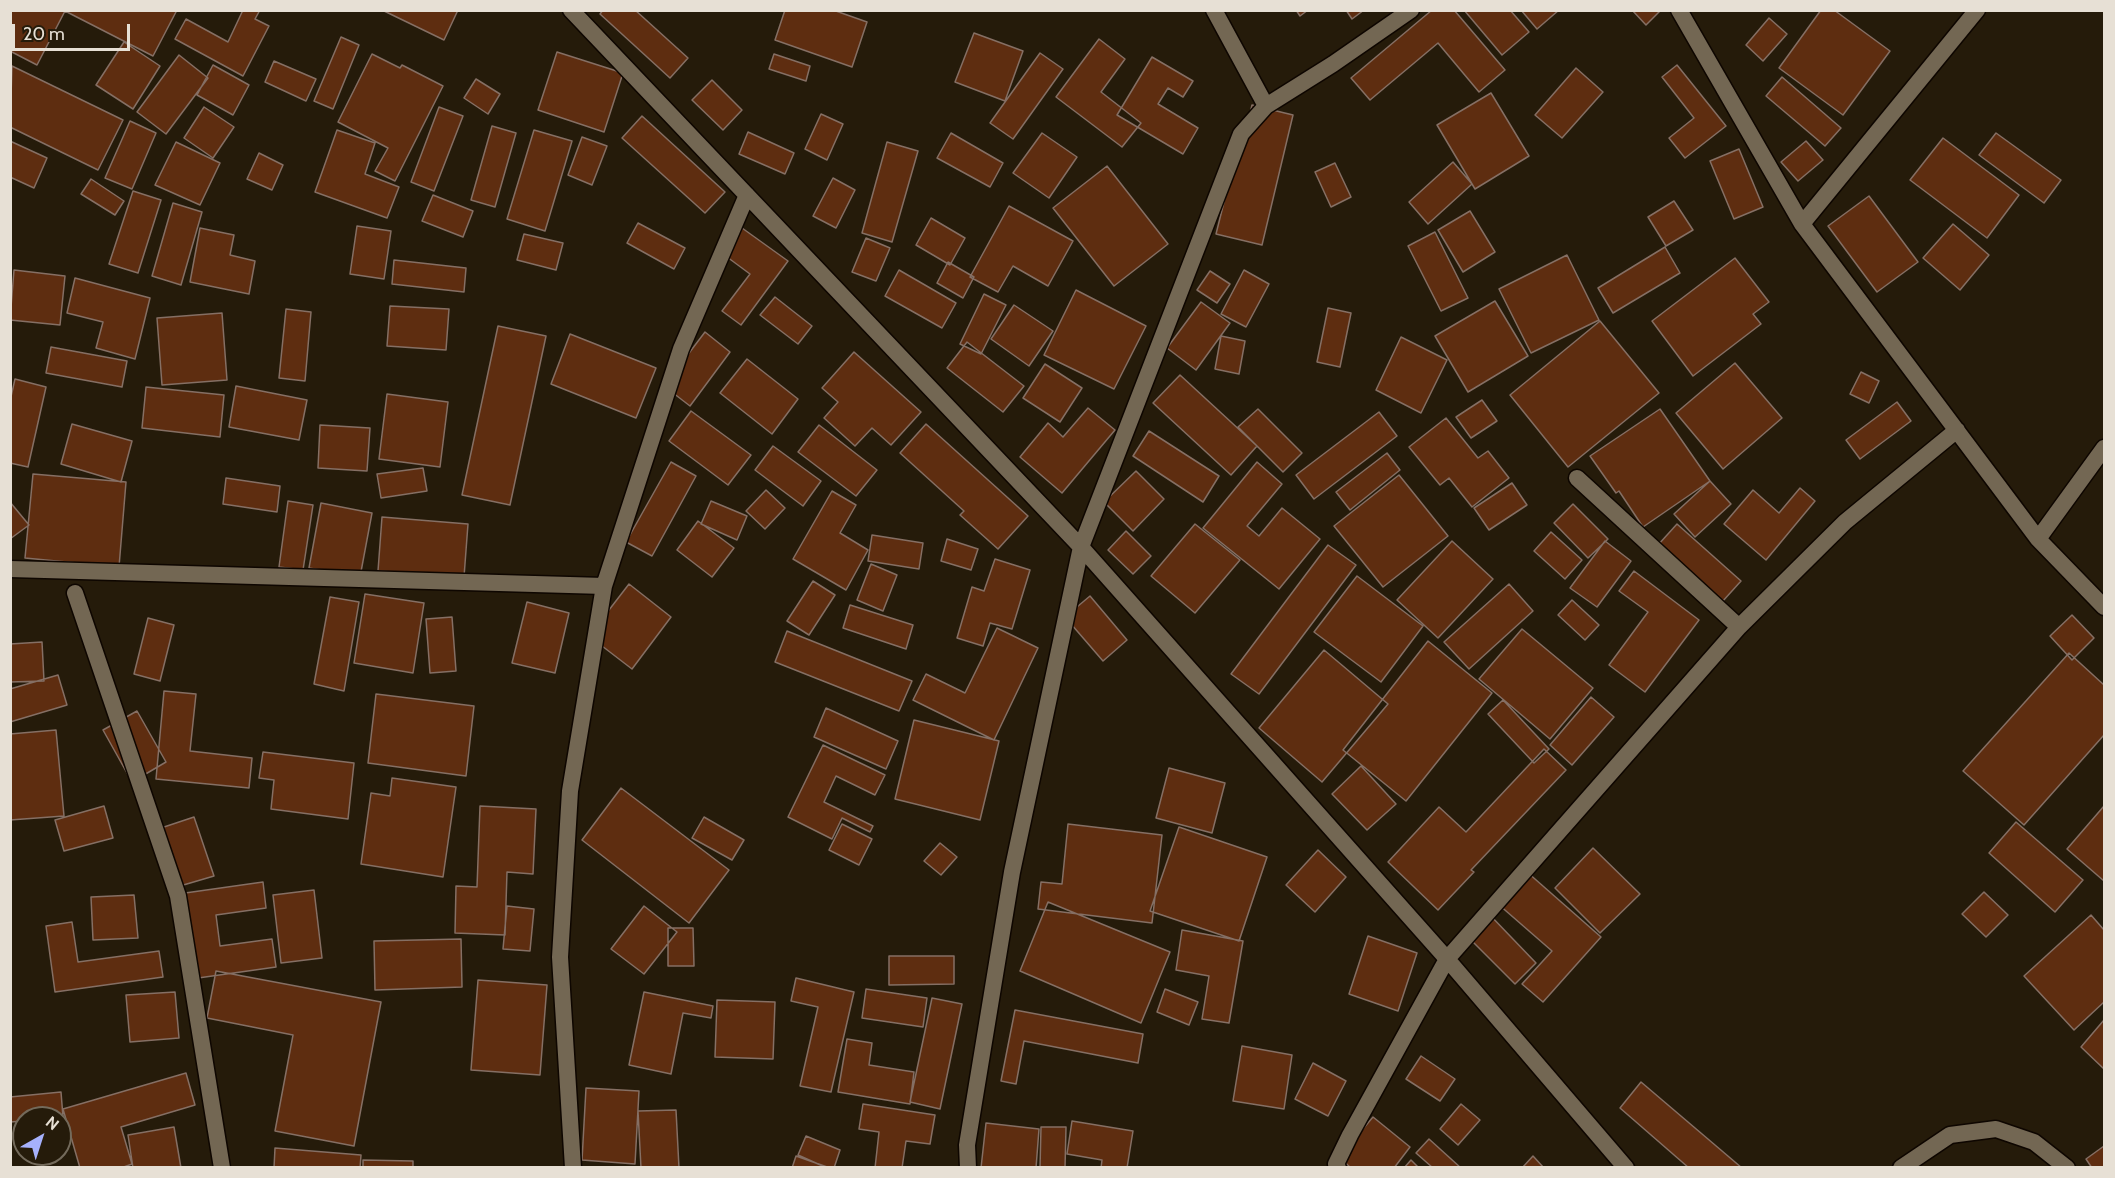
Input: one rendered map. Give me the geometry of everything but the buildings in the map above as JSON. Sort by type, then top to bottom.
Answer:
[{"type":"street","points":[[1214,10],[1266,106]]},
{"type":"street","points":[[968,1167],[968,1145],[1012,873],[1081,547],[1242,134],[1266,106],[1333,64],[1411,10]]},
{"type":"street","points":[[1679,10],[1802,224],[2038,539],[2104,607]]},
{"type":"street","points":[[1802,224],[1977,10]]},
{"type":"street","points":[[573,12],[1081,547],[1447,959],[1626,1167]]},
{"type":"street","points":[[573,1167],[560,957],[570,791],[603,586],[681,349],[747,195]]},
{"type":"street","points":[[1338,1167],[1336,1164],[1350,1135],[1447,959],[1739,627],[1845,522],[1957,430]]},
{"type":"street","points":[[2038,539],[2104,448]]},
{"type":"street","points":[[1577,478],[1739,627]]},
{"type":"street","points":[[10,569],[603,586]]},
{"type":"street","points":[[75,593],[178,896],[222,1167]]},
{"type":"street","points":[[1901,1167],[1950,1135],[1996,1129],[2034,1142],[2067,1167]]}]
